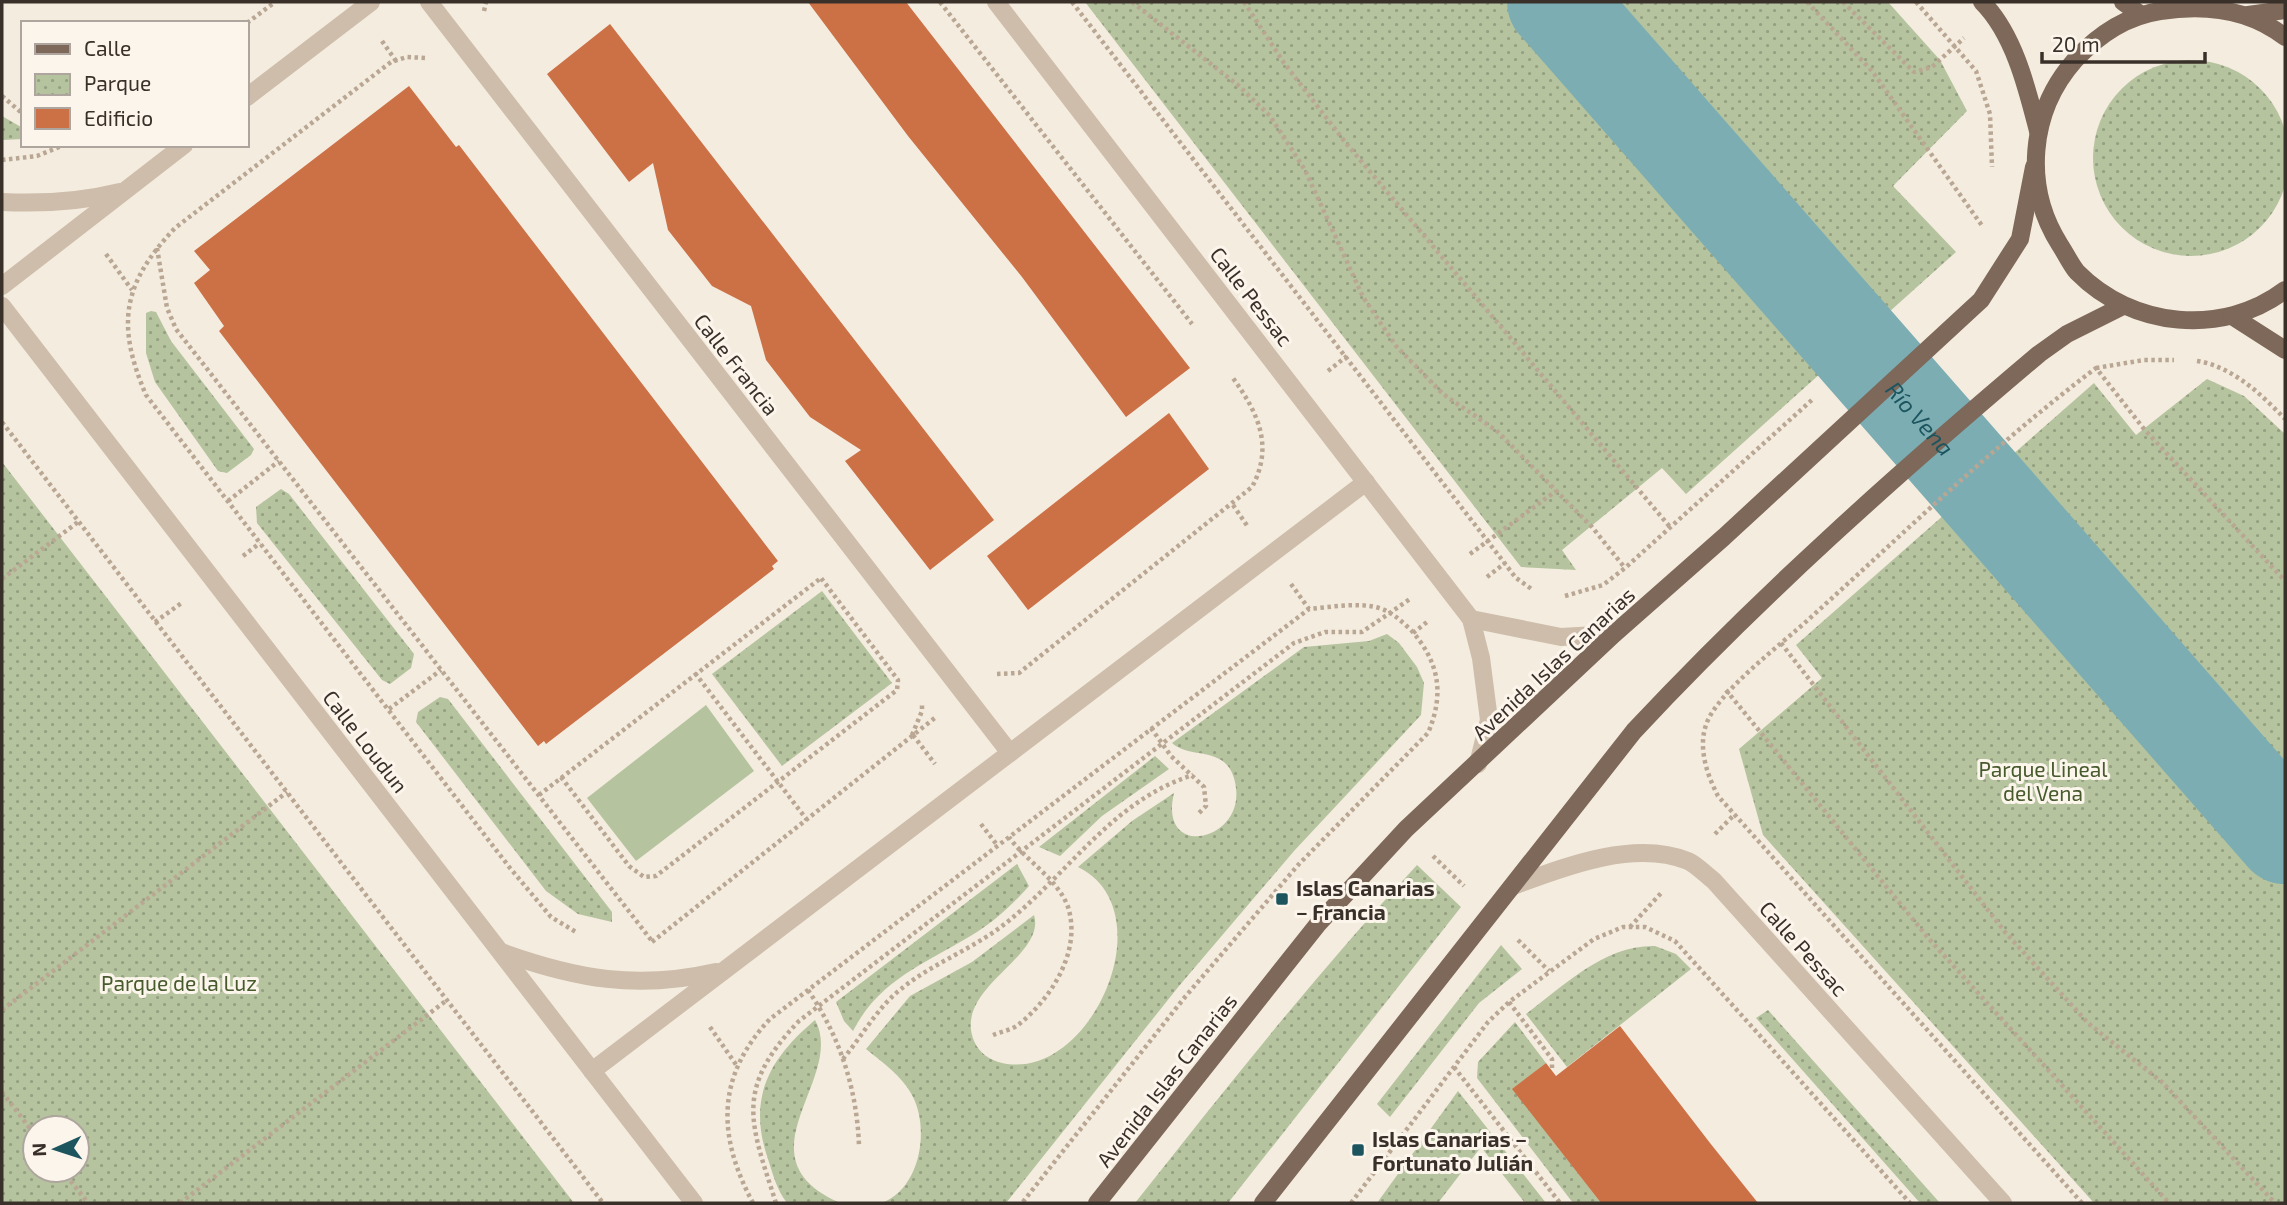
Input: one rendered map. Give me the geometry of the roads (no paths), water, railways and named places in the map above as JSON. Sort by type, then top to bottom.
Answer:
[{"type":"main road","points":[[2123,2],[2140,14]]},
{"type":"main road","points":[[2285,10],[2248,15],[2194,5],[2140,14],[2093,40],[2057,81],[2038,131],[2034,167],[2046,223],[2077,272],[2123,306],[2171,319],[2195,321],[2232,316],[2256,308],[2285,290]]},
{"type":"main road","points":[[1987,7],[2024,78],[2038,131]]},
{"type":"main road","points":[[2248,15],[2285,37]]},
{"type":"main road","name":"Avenida Islas Canarias","points":[[1097,1203],[1318,924],[1406,829],[1614,634],[1724,537],[1981,300],[2020,239],[2034,167]]},
{"type":"main road","points":[[1263,1203],[1634,731],[1700,660],[1772,591],[1985,401],[2057,341],[2123,306]]},
{"type":"main road","points":[[2232,316],[2285,350]]},
{"type":"street","points":[[248,96],[371,2]]},
{"type":"street","name":"Calle Francia","points":[[429,2],[1010,753]]},
{"type":"street","name":"Calle Pessac","points":[[996,2],[1471,618],[1481,658],[1489,720],[1478,764]]},
{"type":"street","points":[[2,286],[181,147]]},
{"type":"street","points":[[2,202],[83,201],[127,190]]},
{"type":"street","name":"Calle Loudun","points":[[2,306],[694,1203]]},
{"type":"street","points":[[592,1071],[1366,482]]},
{"type":"street","points":[[1471,618],[1561,637],[1614,634]]},
{"type":"street","name":"Calle Pessac","points":[[1513,886],[1566,866],[1615,856],[1656,854],[1689,862],[1714,881],[2003,1203]]},
{"type":"street","points":[[501,952],[550,970],[638,983],[678,981],[723,971]]},
{"type":"waterway","name":"Río Vena","points":[[1556,2],[2285,835]]},
{"type":"place","name":"Islas Canarias – Francia","points":[[1282,899]]},
{"type":"place","name":"Islas Canarias – Fortunato Julián","points":[[1358,1150]]},
{"type":"park label","name":"Parque Lineal del Vena","points":[[2043,780]]},
{"type":"park label","name":"Parque de la Luz","points":[[179,982]]}]
